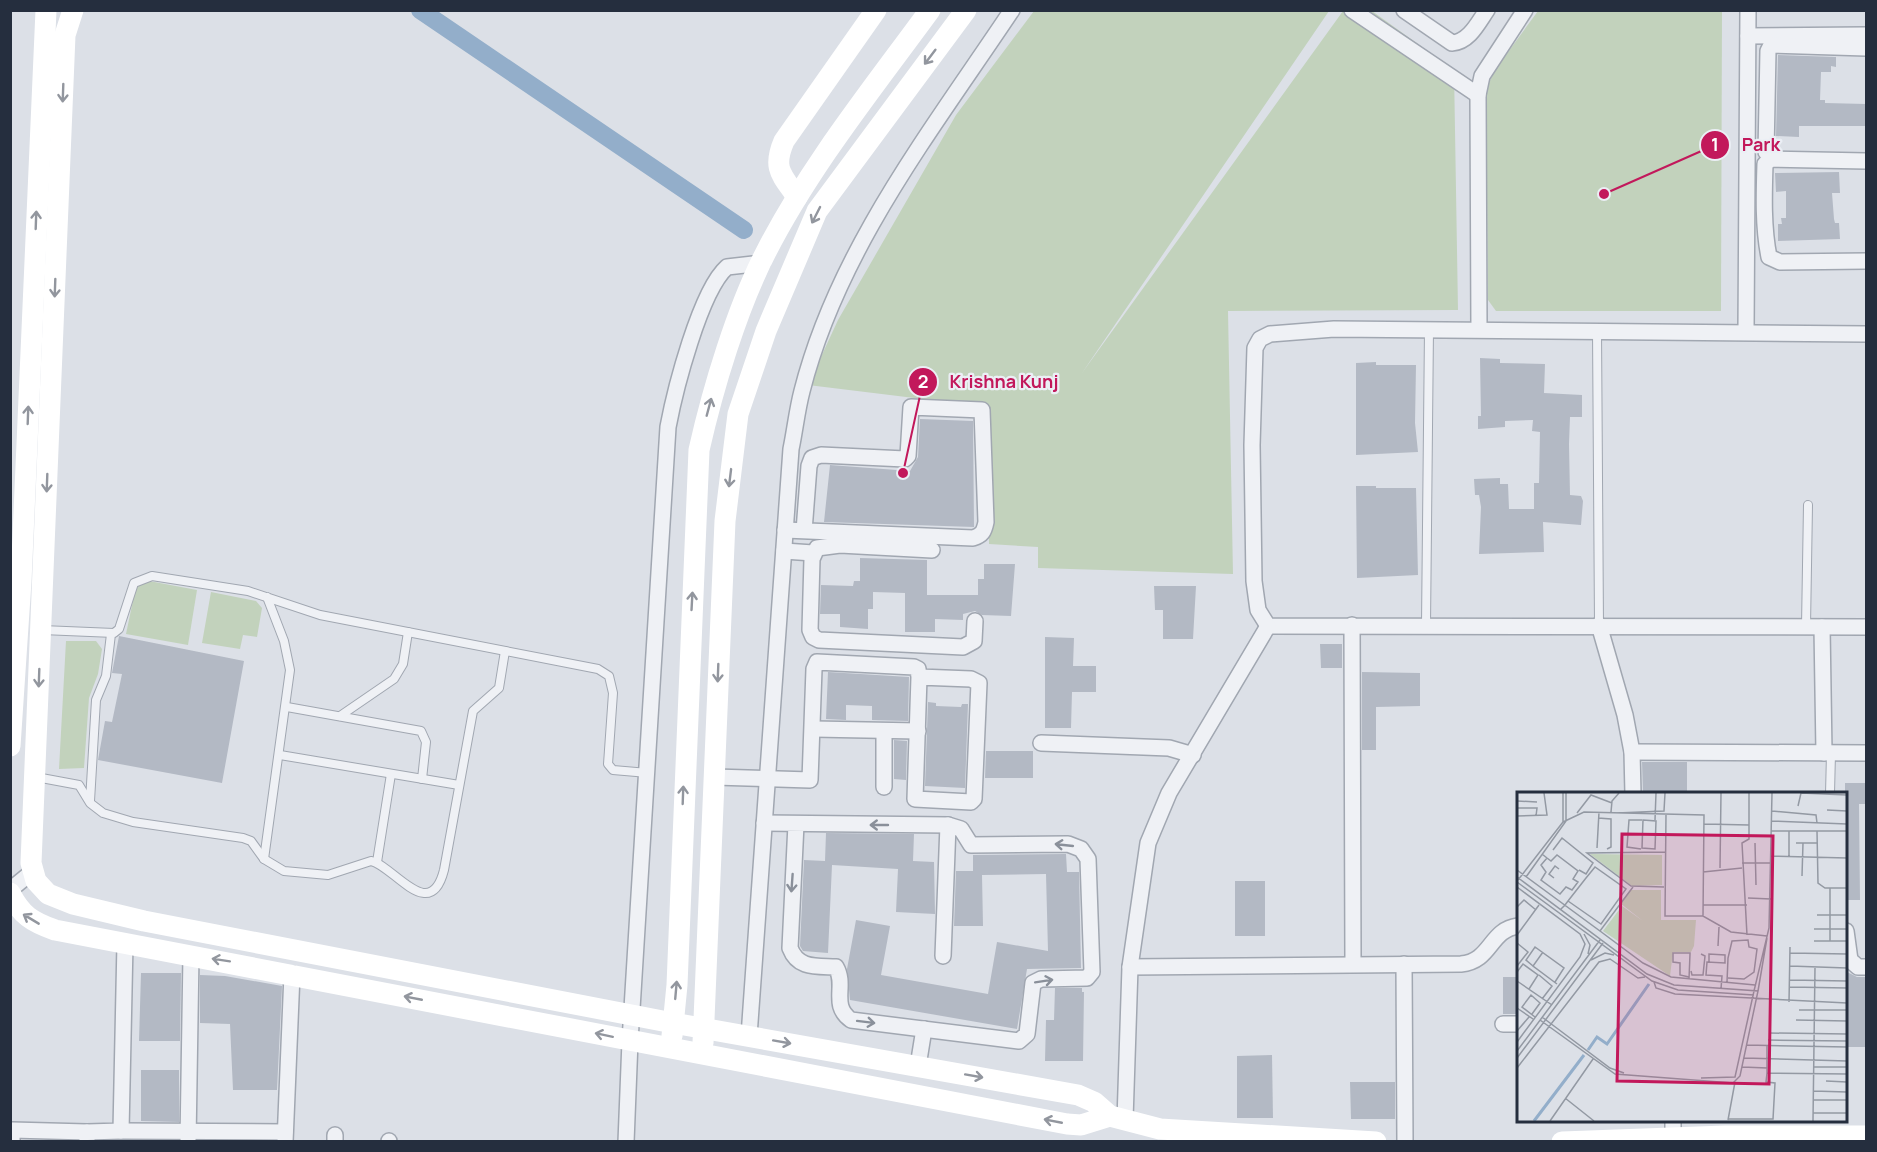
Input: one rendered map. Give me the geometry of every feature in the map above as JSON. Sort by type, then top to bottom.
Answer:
[{"type":"main road","points":[[10,746],[46,10]]},
{"type":"main road","points":[[73,10],[65,35],[35,777],[32,872],[40,888],[60,900],[144,921],[673,1023],[1078,1095],[1094,1102],[1117,1118]]},
{"type":"main road","points":[[797,197],[779,174],[778,156],[784,141],[876,10]]},
{"type":"main road","points":[[670,1048],[677,985],[699,450],[710,402],[762,263],[797,197],[930,10]]},
{"type":"main road","points":[[702,1055],[725,521],[738,414],[766,332],[817,211],[966,10]]},
{"type":"main road","points":[[10,892],[22,914],[38,924],[55,930],[1067,1124],[1081,1125],[1117,1118],[1185,1132],[1376,1142]]},
{"type":"main road","points":[[1562,1142],[1673,1129],[1725,1139],[1866,1136]]},
{"type":"street","points":[[749,1036],[791,449],[802,391],[824,324],[869,229],[898,181],[1012,10]]},
{"type":"street","points":[[1352,10],[1478,95]]},
{"type":"street","points":[[1404,10],[1452,43],[1461,42],[1467,37],[1487,10]]},
{"type":"street","points":[[1479,328],[1478,95],[1482,76],[1525,10]]},
{"type":"street","points":[[1746,332],[1748,10]]},
{"type":"street","points":[[1748,36],[1866,35]]},
{"type":"street","points":[[1766,152],[1768,51],[1771,45],[1866,48]]},
{"type":"street","points":[[1747,152],[1866,153]]},
{"type":"street","points":[[1866,161],[1771,159],[1765,164],[1764,186],[1765,237],[1769,257],[1780,262],[1866,261]]},
{"type":"street","points":[[626,1142],[630,1041],[668,427],[687,353],[720,273],[735,264],[762,263]]},
{"type":"street","points":[[1268,626],[1258,610],[1254,581],[1252,445],[1254,348],[1260,339],[1270,334],[1290,331],[1479,328],[1866,334]]},
{"type":"street","points":[[785,530],[804,531],[973,538],[979,536],[985,531],[986,522],[982,410],[911,407],[908,456],[905,459],[821,455],[812,458],[808,466],[804,531]]},
{"type":"street","points":[[784,551],[813,553],[821,546],[840,545],[932,550]]},
{"type":"street","points":[[813,553],[810,630],[814,638],[963,647],[974,641],[975,621]]},
{"type":"street","points":[[1352,625],[1353,964]]},
{"type":"street","points":[[1599,625],[1625,715],[1632,752],[1633,792]]},
{"type":"street","points":[[1268,626],[1866,627]]},
{"type":"street","points":[[1117,1118],[1130,967],[1148,843],[1168,793],[1193,755],[1268,626]]},
{"type":"street","points":[[1822,627],[1828,753]]},
{"type":"street","points":[[715,777],[810,780],[814,729],[814,669],[817,662],[914,667],[918,669],[919,677],[915,799],[971,802],[974,799],[979,683],[971,679],[919,677]]},
{"type":"street","points":[[814,729],[918,731]]},
{"type":"street","points":[[884,731],[884,787]]},
{"type":"street","points":[[1041,743],[1169,748],[1193,755]]},
{"type":"street","points":[[1632,752],[1866,753]]},
{"type":"street","points":[[764,823],[948,825],[961,829],[971,844],[1068,844],[1085,853],[1088,859],[1092,972],[1087,978],[1041,979],[1033,983],[1028,1034],[1023,1040],[851,1020],[843,1014],[838,1003],[841,975],[836,967],[802,965],[794,958],[789,929],[796,824]]},
{"type":"street","points":[[943,956],[948,825]]},
{"type":"street","points":[[10,892],[32,872]]},
{"type":"street","points":[[1130,967],[1461,964],[1475,962],[1504,930],[1517,926]]},
{"type":"street","points":[[125,942],[131,1134]]},
{"type":"street","points":[[1847,943],[1850,960],[1858,967],[1866,967]]},
{"type":"street","points":[[188,1136],[191,955]]},
{"type":"street","points":[[1404,964],[1405,1142]]},
{"type":"street","points":[[12,1142],[12,1131],[87,1137],[131,1134],[285,1137],[292,974]]},
{"type":"street","points":[[918,1066],[924,1029]]},
{"type":"lane","points":[[1426,625],[1429,329]]},
{"type":"lane","points":[[1597,330],[1599,625]]},
{"type":"lane","points":[[1806,626],[1808,505]]},
{"type":"lane","points":[[41,630],[111,634],[119,629],[134,583],[146,577],[161,577],[267,597],[305,611],[598,669],[609,676],[613,693],[606,758],[608,765],[613,770],[648,773]]},
{"type":"lane","points":[[264,859],[287,707],[290,670],[288,654],[267,597]]},
{"type":"lane","points":[[340,716],[394,679],[403,664],[408,632]]},
{"type":"lane","points":[[90,803],[96,700],[106,676],[111,634]]},
{"type":"lane","points":[[35,777],[75,783],[97,811],[133,822],[243,838],[257,848],[264,859],[284,871],[309,875],[337,873],[366,861],[377,862],[410,889],[425,892],[434,889],[444,870],[473,711],[499,688],[505,651]]},
{"type":"lane","points":[[287,707],[421,730],[426,742],[422,779]]},
{"type":"lane","points":[[1828,753],[1830,792]]},
{"type":"lane","points":[[280,755],[459,785]]},
{"type":"lane","points":[[377,862],[391,774]]},
{"type":"green space","points":[[1034,11],[1329,11],[1082,373],[1343,11],[1372,11],[1454,70],[1458,310],[1228,311],[1233,574],[1038,568],[1038,547],[989,544],[988,407],[808,385],[838,320],[956,115]]},
{"type":"green space","points":[[1538,11],[1722,11],[1721,311],[1496,311],[1488,300],[1486,88],[1497,67]]},
{"type":"green space","points":[[149,581],[197,590],[188,645],[126,634],[136,586]]},
{"type":"green space","points":[[211,592],[256,601],[262,608],[257,637],[243,635],[240,649],[202,643]]},
{"type":"green space","points":[[66,641],[96,641],[102,649],[98,674],[89,698],[84,768],[59,769]]},
{"type":"building","points":[[1778,55],[1836,57],[1836,67],[1831,66],[1831,72],[1821,72],[1820,100],[1825,100],[1825,103],[1866,104],[1866,126],[1799,126],[1799,137],[1776,136]]},
{"type":"building","points":[[1839,172],[1840,193],[1832,193],[1834,219],[1835,223],[1839,223],[1840,239],[1778,241],[1778,224],[1782,224],[1781,218],[1786,218],[1786,191],[1776,192],[1775,173]]},
{"type":"building","points":[[1480,358],[1500,359],[1500,363],[1545,364],[1544,393],[1582,395],[1582,417],[1570,417],[1569,444],[1570,495],[1581,496],[1583,501],[1581,525],[1543,522],[1544,552],[1479,554],[1481,507],[1479,495],[1475,495],[1474,479],[1500,478],[1500,484],[1508,484],[1509,509],[1534,509],[1534,483],[1539,483],[1540,432],[1532,431],[1533,420],[1505,421],[1505,427],[1478,429],[1478,416],[1481,416]]},
{"type":"building","points":[[1376,362],[1376,365],[1416,365],[1415,423],[1418,452],[1356,455],[1356,363]]},
{"type":"building","points":[[920,419],[973,421],[974,527],[824,522],[830,465],[910,471],[918,457]]},
{"type":"building","points":[[1356,486],[1416,488],[1418,575],[1357,578]]},
{"type":"building","points":[[860,558],[927,560],[927,595],[978,595],[978,579],[984,579],[984,564],[1015,564],[1011,616],[982,615],[975,611],[963,614],[963,620],[935,619],[935,632],[905,632],[905,593],[873,592],[873,609],[868,609],[868,629],[840,627],[840,614],[820,614],[821,585],[853,586],[854,581],[860,581]]},
{"type":"building","points":[[1154,586],[1196,586],[1193,639],[1163,639],[1163,610],[1155,610]]},
{"type":"building","points":[[119,636],[244,661],[222,783],[98,760],[105,721],[112,722],[122,674],[112,673]]},
{"type":"building","points":[[1045,637],[1074,638],[1073,666],[1096,666],[1096,692],[1072,692],[1071,728],[1045,728]]},
{"type":"building","points":[[1320,644],[1342,644],[1342,668],[1321,668]]},
{"type":"building","points":[[828,672],[909,677],[908,721],[872,720],[872,706],[846,705],[846,720],[826,719]]},
{"type":"building","points":[[1362,672],[1420,673],[1420,706],[1376,707],[1376,750],[1362,750]]},
{"type":"building","points":[[928,702],[936,703],[936,706],[961,707],[962,704],[968,704],[965,788],[925,786]]},
{"type":"building","points":[[894,740],[907,741],[906,780],[894,779]]},
{"type":"building","points":[[986,751],[1033,751],[1033,778],[985,778]]},
{"type":"building","points":[[1642,762],[1687,762],[1687,792],[1643,792]]},
{"type":"building","points":[[1845,783],[1866,783],[1866,804],[1859,804],[1860,900],[1847,900],[1847,792],[1845,792]]},
{"type":"building","points":[[826,833],[914,834],[913,861],[934,862],[935,914],[896,912],[898,869],[832,865],[828,953],[803,951],[800,946],[804,860],[825,861]]},
{"type":"building","points":[[1066,854],[1067,872],[1079,872],[1081,968],[1027,969],[1017,1029],[850,1000],[847,969],[856,920],[890,926],[881,975],[988,994],[997,942],[1048,951],[1046,874],[982,875],[983,926],[954,926],[956,871],[973,871],[973,855]]},
{"type":"building","points":[[1235,881],[1265,881],[1265,936],[1235,936]]},
{"type":"building","points":[[1847,972],[1857,977],[1866,977],[1866,1047],[1847,1047]]},
{"type":"building","points":[[141,973],[181,973],[180,1041],[139,1041]]},
{"type":"building","points":[[200,975],[225,976],[282,986],[277,1090],[233,1090],[230,1024],[200,1023]]},
{"type":"building","points":[[1503,977],[1517,977],[1517,1014],[1503,1014]]},
{"type":"building","points":[[1055,988],[1082,988],[1084,992],[1083,1061],[1045,1061],[1046,1020],[1054,1020]]},
{"type":"building","points":[[1272,1055],[1273,1118],[1237,1118],[1237,1056]]},
{"type":"building","points":[[141,1070],[179,1070],[179,1122],[141,1121]]},
{"type":"building","points":[[1350,1082],[1395,1082],[1395,1119],[1351,1119]]},
{"type":"waterway","points":[[420,10],[744,230]]},
{"type":"place","name":"Park","points":[[1604,194]]},
{"type":"place","name":"Krishna Kunj","points":[[903,473]]}]
